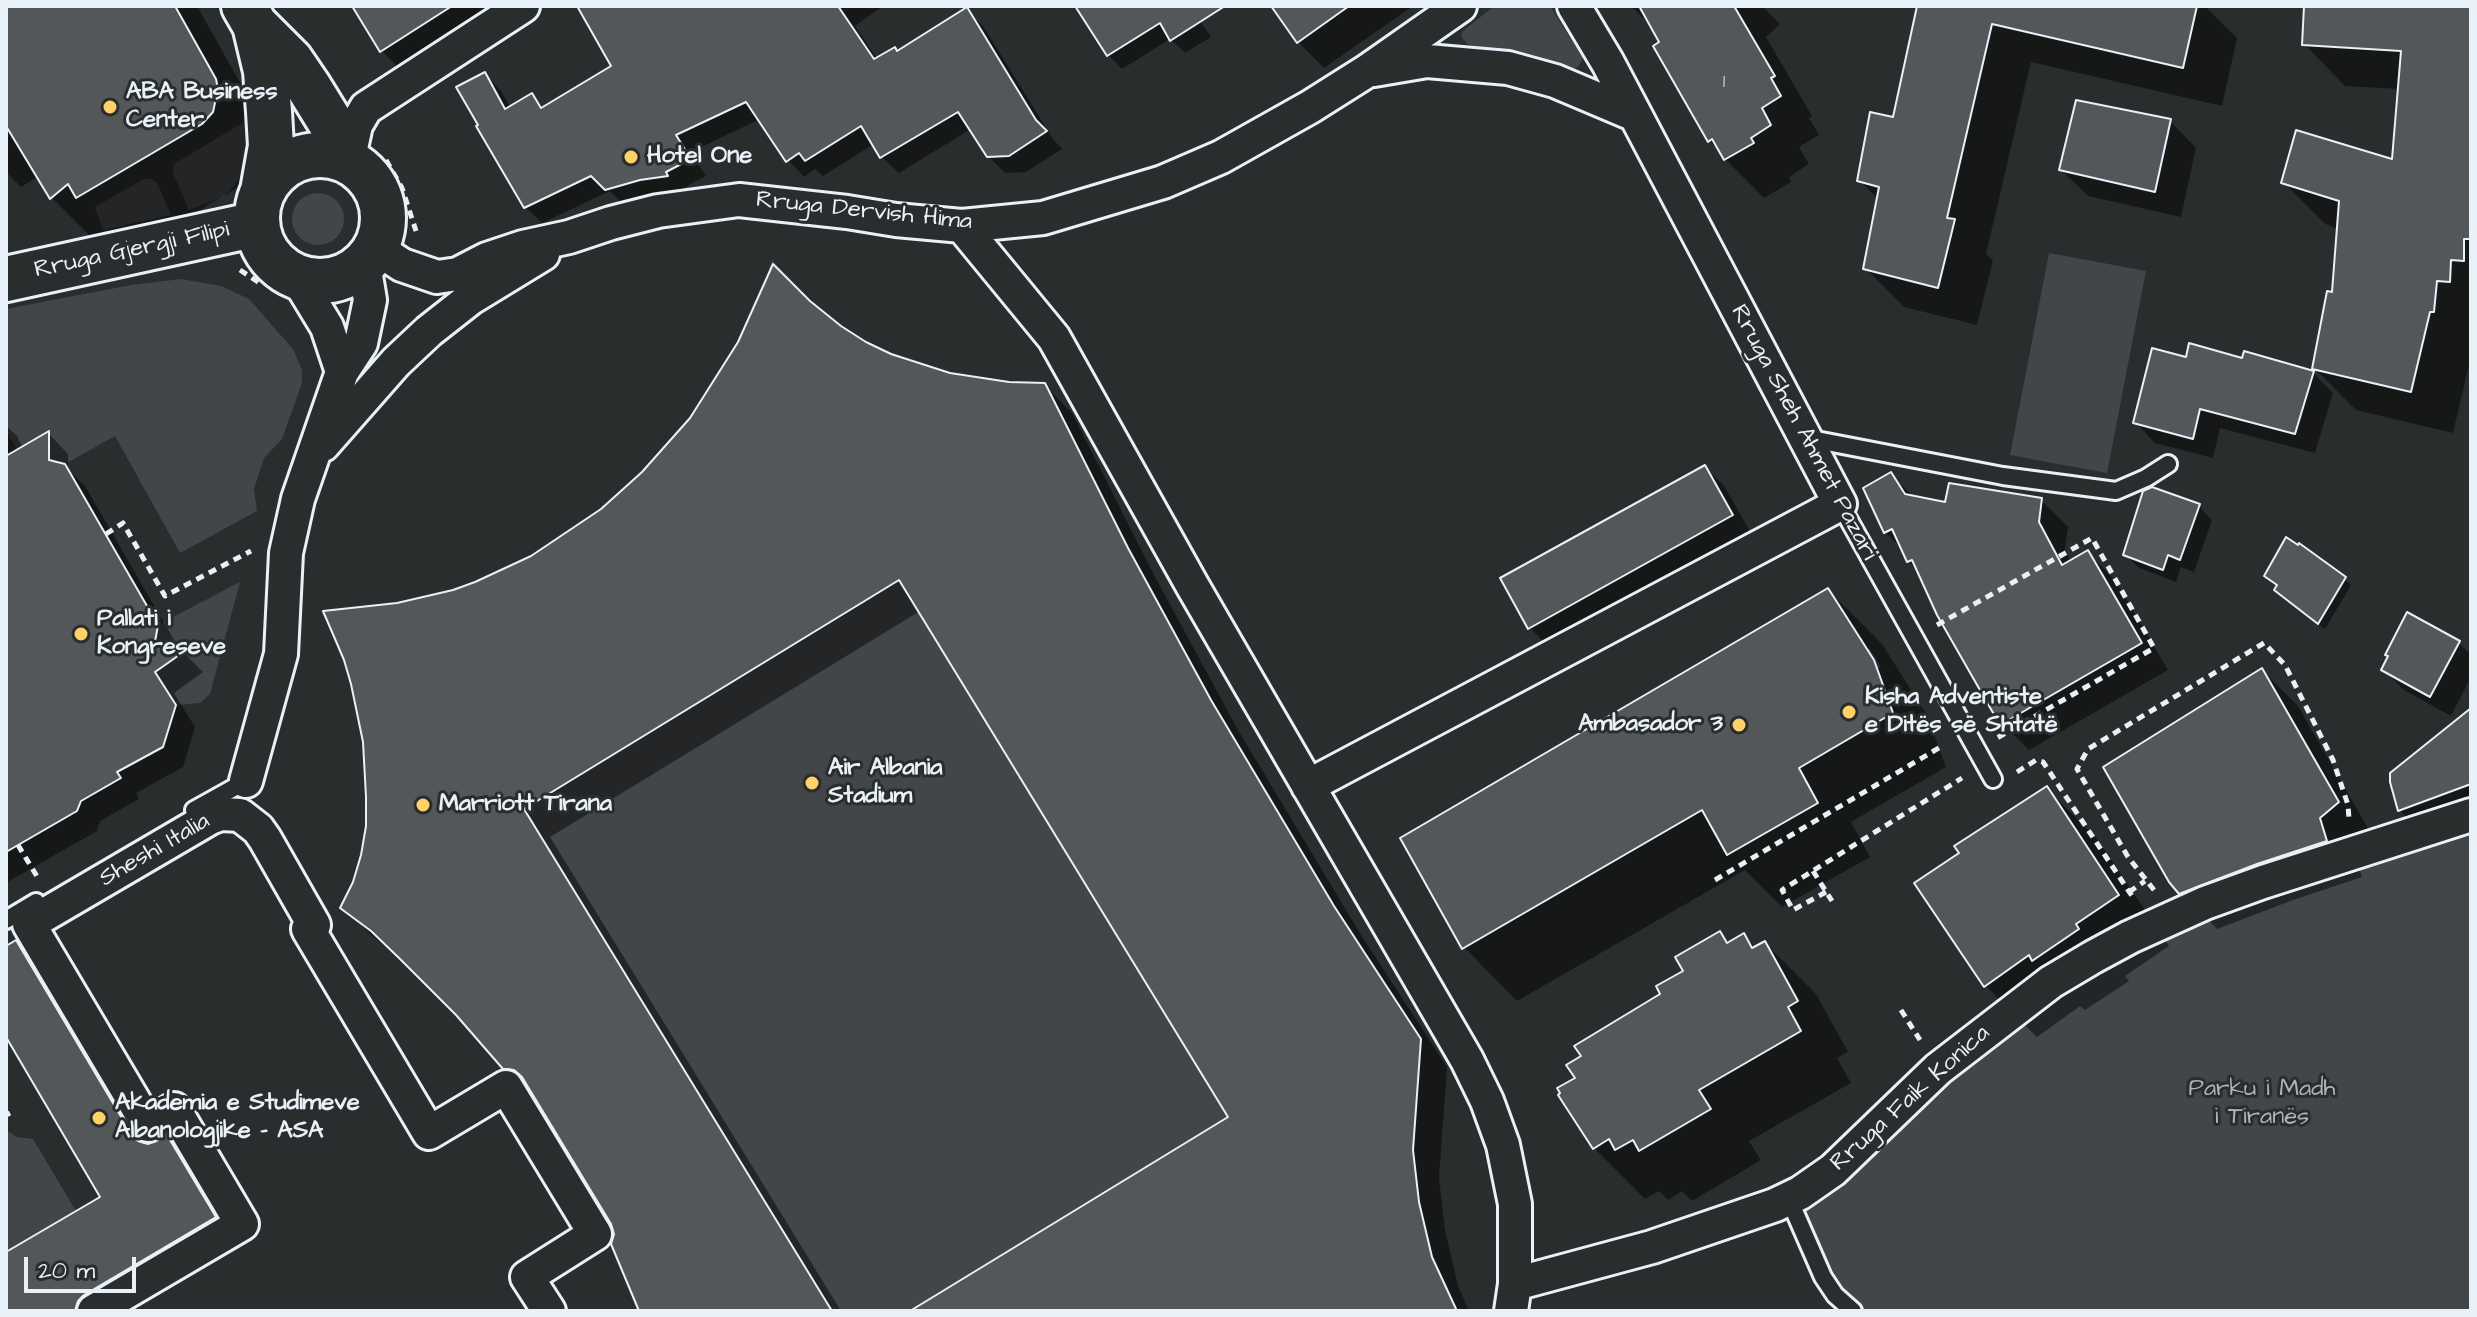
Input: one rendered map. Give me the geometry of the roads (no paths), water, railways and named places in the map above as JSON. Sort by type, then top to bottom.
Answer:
[{"type":"street","points":[[359,160],[356,125],[366,108],[523,6]]},
{"type":"street","name":"Rruga Dervish Hima","points":[[370,256],[437,277],[458,274],[487,259],[523,247],[658,211],[739,200],[962,226],[1043,218],[1163,182],[1221,157],[1367,71],[1460,6]]},
{"type":"street","name":"Rruga Sheh Ahmet Pazari","points":[[1574,6],[1608,63],[1840,504]]},
{"type":"street","points":[[249,16],[291,61],[337,133],[359,160],[377,189],[383,209],[383,229],[370,256],[349,275],[332,280],[282,284]]},
{"type":"street","points":[[249,16],[266,71],[270,123],[271,146],[260,208],[261,241],[269,256],[281,268],[282,284],[327,327],[342,372]]},
{"type":"street","points":[[1367,71],[1427,61],[1508,68],[1555,81],[1633,114]]},
{"type":"street","points":[[260,208],[274,175],[289,163],[307,156],[327,155],[359,160]]},
{"type":"street","name":"Rruga Gjergji Filipi","points":[[6,279],[260,208]]},
{"type":"street","points":[[962,226],[1054,338],[1192,585],[1444,1018],[1487,1101],[1503,1145],[1515,1204],[1513,1297]]},
{"type":"street","points":[[312,459],[396,362],[429,331],[471,298],[569,237]]},
{"type":"street","points":[[246,781],[281,654],[286,553],[298,499],[342,372],[361,343],[370,300],[370,256]]},
{"type":"street","points":[[1308,786],[1840,504]]},
{"type":"street","name":"Sheshi Italia","points":[[94,1311],[242,1224],[174,1109],[148,1125],[29,924],[221,814],[240,815],[251,822],[265,839],[314,925],[308,929],[429,1133],[506,1087],[595,1234],[527,1277],[549,1311]]},
{"type":"street","name":"Rruga Faik Konica","points":[[1513,1297],[1752,1215],[1789,1199],[1833,1170],[1938,1069],[2051,982],[2130,937],[2205,903],[2471,815]]},
{"type":"lane","points":[[1806,438],[2003,476],[2116,491],[2168,464]]},
{"type":"lane","name":"Rruga Sheh Ahmet Pazari","points":[[1840,504],[1984,765]]},
{"type":"lane","points":[[6,920],[246,781]]},
{"type":"lane","points":[[1789,1199],[1823,1277],[1835,1295],[1853,1311]]},
{"type":"place","name":"ABA Business Center","points":[[110,107]]},
{"type":"place","name":"Hotel One","points":[[631,157]]},
{"type":"place","name":"Pallati i Kongreseve","points":[[81,634]]},
{"type":"place","name":"Kisha Adventiste e Ditës së Shtatë","points":[[1849,712]]},
{"type":"place","name":"Ambasador 3","points":[[1739,725]]},
{"type":"place","name":"Air Albania Stadium","points":[[812,783]]},
{"type":"place","name":"Marriott Tirana","points":[[423,805]]},
{"type":"place","name":"Akademia e Studimeve Albanologjike - ASA","points":[[99,1118]]},
{"type":"park label","name":"Parku i Madh i Tiranës","points":[[2262,1104]]}]
